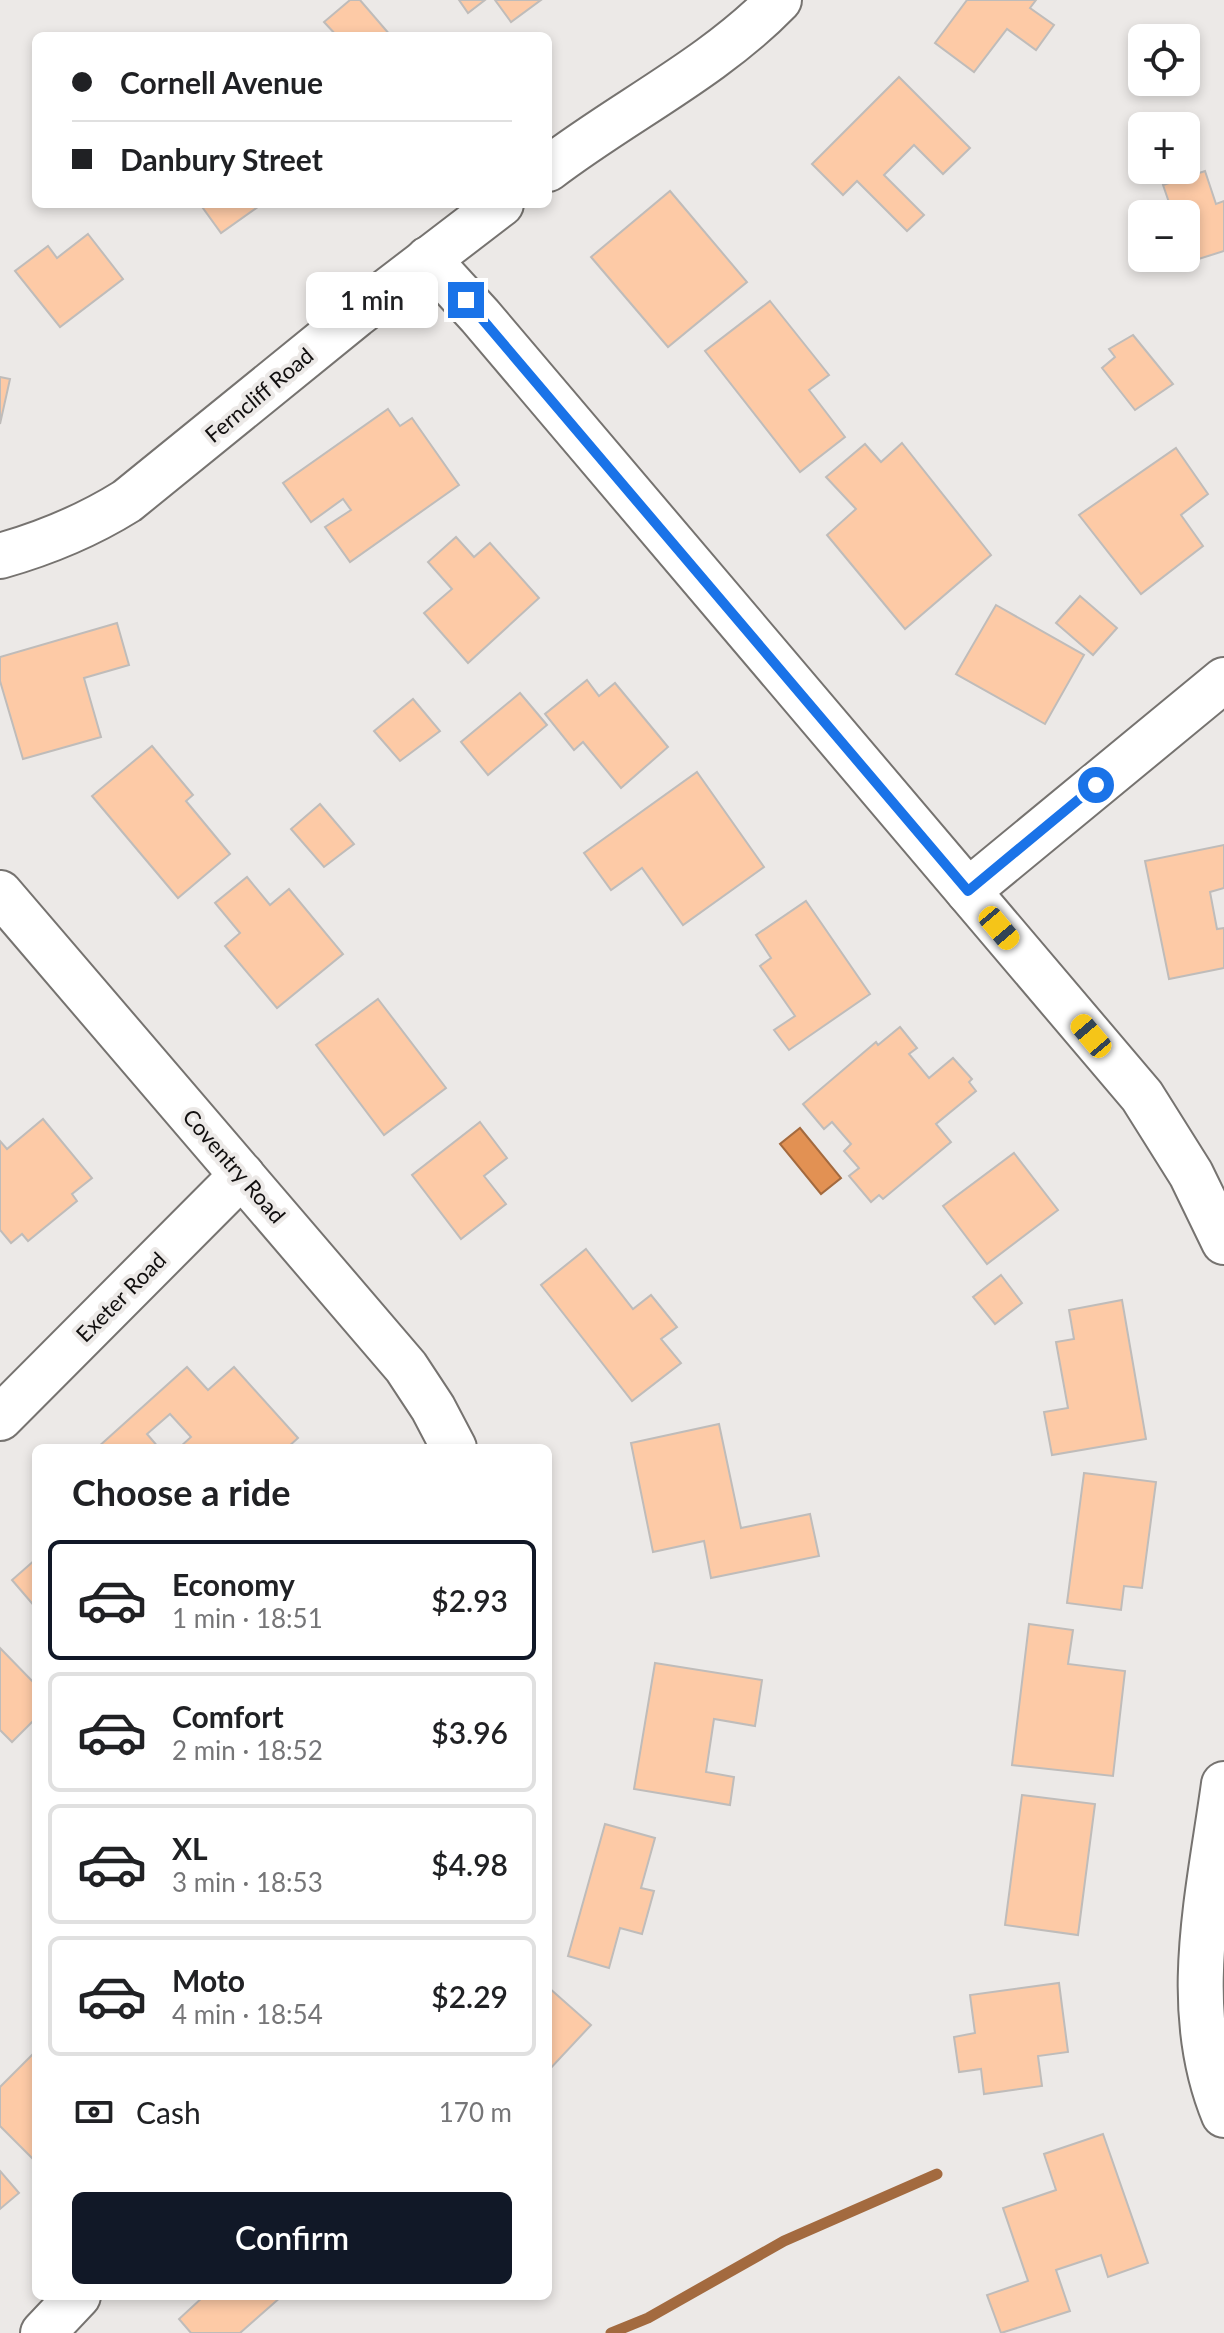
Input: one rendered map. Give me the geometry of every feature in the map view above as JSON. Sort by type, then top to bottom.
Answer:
[{"type":"street","points":[[552,166],[704,64],[779,0]]},
{"type":"street","name":"Ferncliff Road","points":[[0,556],[65,535],[95,522],[127,501],[496,208]]},
{"type":"street","points":[[428,259],[1142,1096],[1191,1174],[1224,1242]]},
{"type":"street","points":[[968,891],[1224,680]]},
{"type":"street","name":"Coventry Road","points":[[0,893],[406,1367],[452,1444]]},
{"type":"street","name":"Exeter Road","points":[[0,1418],[242,1175]]},
{"type":"street","points":[[1224,1784],[1201,1952],[1199,2004],[1209,2072],[1224,2115]]},
{"type":"street","points":[[43,2333],[74,2300]]},
{"type":"shaded area","points":[[800,1128],[841,1178],[821,1194],[780,1144]]},
{"type":"building","points":[[350,0],[360,0],[388,32],[333,32],[324,22]]},
{"type":"building","points":[[459,0],[485,0],[468,13]]},
{"type":"building","points":[[495,0],[541,0],[511,22]]},
{"type":"building","points":[[967,0],[1036,0],[1030,8],[1054,25],[1036,50],[1007,29],[974,72],[935,43]]},
{"type":"building","points":[[899,77],[970,148],[943,174],[914,145],[884,175],[924,215],[907,231],[857,181],[843,195],[812,164]]},
{"type":"building","points":[[1205,171],[1216,204],[1224,201],[1224,251],[1200,259],[1200,200],[1168,200],[1163,185],[1200,184],[1200,173]]},
{"type":"building","points":[[670,191],[747,282],[668,347],[591,257]]},
{"type":"building","points":[[203,208],[256,208],[221,233]]},
{"type":"building","points":[[88,234],[123,279],[60,327],[15,271],[48,246],[57,258]]},
{"type":"building","points":[[770,301],[829,375],[809,390],[845,437],[800,472],[705,351]]},
{"type":"building","points":[[1133,335],[1173,384],[1135,410],[1102,368],[1115,357],[1109,349]]},
{"type":"building","points":[[0,377],[10,379],[0,424]]},
{"type":"building","points":[[388,409],[400,426],[412,418],[459,485],[350,562],[325,527],[351,510],[343,499],[311,522],[283,483]]},
{"type":"building","points":[[902,443],[991,555],[905,629],[827,535],[856,509],[826,477],[865,444],[881,462]]},
{"type":"building","points":[[1176,448],[1208,494],[1181,515],[1203,546],[1141,594],[1079,515]]},
{"type":"building","points":[[456,537],[474,557],[490,543],[539,598],[468,663],[424,613],[452,589],[428,562]]},
{"type":"building","points":[[1080,596],[1117,628],[1093,655],[1056,623]]},
{"type":"building","points":[[996,605],[1084,655],[1045,724],[956,674]]},
{"type":"building","points":[[117,623],[129,665],[84,678],[101,737],[23,759],[0,681],[0,657]]},
{"type":"building","points":[[587,680],[599,696],[615,683],[668,747],[621,788],[583,742],[574,750],[545,714]]},
{"type":"building","points":[[520,693],[547,725],[488,775],[461,742]]},
{"type":"building","points":[[413,699],[440,731],[400,761],[374,731]]},
{"type":"building","points":[[152,746],[193,795],[186,801],[230,854],[178,898],[92,796]]},
{"type":"building","points":[[697,772],[764,867],[683,925],[642,868],[611,890],[584,853]]},
{"type":"building","points":[[320,804],[354,844],[324,867],[291,829]]},
{"type":"building","points":[[1224,845],[1224,888],[1210,892],[1217,929],[1224,928],[1224,968],[1169,979],[1145,861]]},
{"type":"building","points":[[247,877],[270,905],[289,889],[343,954],[277,1008],[225,946],[240,933],[215,903]]},
{"type":"building","points":[[806,901],[870,994],[789,1050],[774,1030],[795,1016],[760,966],[771,958],[756,935]]},
{"type":"building","points":[[378,999],[446,1088],[384,1135],[316,1045]]},
{"type":"building","points":[[900,1027],[917,1048],[909,1054],[929,1078],[953,1058],[972,1079],[969,1082],[976,1091],[936,1124],[951,1142],[883,1199],[879,1195],[871,1202],[849,1176],[859,1168],[844,1151],[851,1144],[832,1122],[824,1129],[803,1104],[876,1042],[878,1045]]},
{"type":"building","points":[[43,1119],[92,1178],[72,1194],[77,1201],[28,1241],[22,1234],[11,1243],[0,1230],[0,1141],[7,1149]]},
{"type":"building","points":[[480,1122],[507,1158],[484,1176],[506,1204],[461,1239],[412,1175]]},
{"type":"building","points":[[1014,1153],[1058,1210],[987,1264],[943,1206]]},
{"type":"building","points":[[586,1249],[633,1309],[651,1295],[677,1327],[661,1339],[681,1363],[632,1401],[541,1285]]},
{"type":"building","points":[[1001,1275],[1022,1303],[995,1324],[973,1297]]},
{"type":"building","points":[[1122,1300],[1146,1439],[1052,1455],[1044,1412],[1068,1408],[1056,1342],[1074,1339],[1069,1310]]},
{"type":"building","points":[[187,1367],[208,1390],[234,1367],[298,1438],[291,1444],[183,1444],[191,1437],[170,1414],[147,1434],[156,1444],[101,1444]]},
{"type":"building","points":[[719,1424],[741,1528],[810,1514],[819,1556],[711,1578],[704,1541],[653,1552],[631,1443]]},
{"type":"building","points":[[1084,1473],[1156,1482],[1142,1588],[1124,1586],[1121,1610],[1067,1603]]},
{"type":"building","points":[[32,1562],[32,1603],[12,1580]]},
{"type":"building","points":[[1029,1624],[1073,1630],[1068,1664],[1125,1671],[1113,1776],[1012,1765]]},
{"type":"building","points":[[0,1648],[32,1681],[32,1722],[12,1742],[0,1730]]},
{"type":"building","points":[[655,1663],[762,1680],[755,1726],[714,1719],[706,1772],[734,1777],[730,1805],[634,1789]]},
{"type":"building","points":[[1022,1795],[1095,1804],[1078,1935],[1005,1925]]},
{"type":"building","points":[[605,1824],[655,1838],[641,1888],[654,1891],[642,1934],[620,1928],[609,1968],[568,1956]]},
{"type":"building","points":[[1059,1983],[1068,2052],[1038,2056],[1042,2086],[984,2094],[981,2069],[959,2072],[954,2037],[975,2033],[970,1995]]},
{"type":"building","points":[[552,1991],[591,2025],[552,2067]]},
{"type":"building","points":[[32,2055],[32,2158],[0,2126],[0,2087]]},
{"type":"building","points":[[1103,2134],[1148,2263],[1108,2277],[1101,2255],[1056,2270],[1070,2311],[1001,2333],[987,2295],[1028,2281],[1003,2208],[1056,2190],[1044,2154]]},
{"type":"building","points":[[0,2171],[19,2193],[0,2209]]},
{"type":"building","points":[[200,2300],[277,2300],[240,2333],[191,2333],[179,2319]]},
{"type":"waterway","points":[[611,2333],[648,2318],[784,2241],[937,2174]]},
{"type":"route","points":[[466,300],[968,891],[1096,785]]}]
